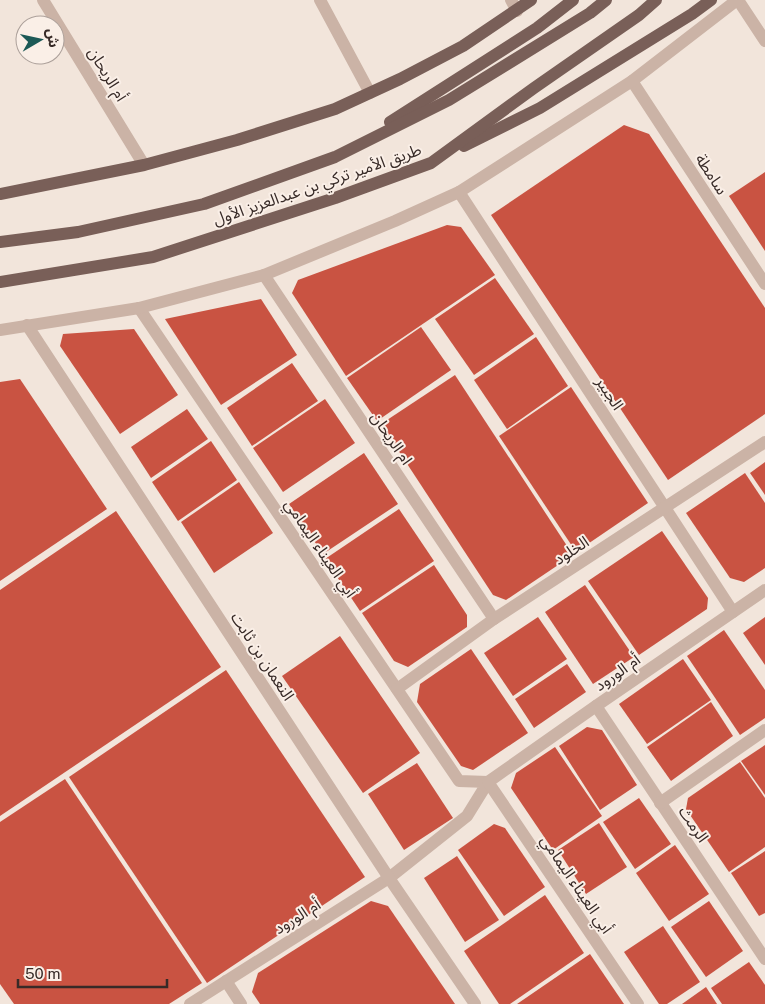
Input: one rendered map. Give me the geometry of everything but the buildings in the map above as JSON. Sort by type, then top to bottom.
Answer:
[{"type":"main road","points":[[0,194],[144,165],[236,140],[334,109],[400,79],[463,46],[514,5],[531,0]]},
{"type":"main road","points":[[335,157],[537,28],[573,0]]},
{"type":"main road","name":"طريق الأمير تركي بن عبدالعزيز الأول","points":[[0,242],[78,232],[204,204],[335,157],[449,100],[590,13],[606,0]]},
{"type":"main road","name":"طريق الأمير تركي بن عبدالعزيز الأول","points":[[0,282],[153,257],[335,198],[430,163],[639,15],[656,0]]},
{"type":"main road","points":[[430,163],[540,108],[692,14],[711,0]]},
{"type":"street","name":"أم الريحان","points":[[43,0],[144,165]]},
{"type":"street","points":[[320,0],[370,93]]},
{"type":"street","points":[[0,330],[139,308],[264,275],[395,221],[459,192],[632,81],[738,0],[765,41]]},
{"type":"street","name":"سامطة","points":[[632,81],[765,284]]},
{"type":"street","name":"الجبير","points":[[459,192],[733,612]]},
{"type":"street","name":"ام الريحان","points":[[264,275],[494,619]]},
{"type":"street","name":"أبي العيناء اليمامي","points":[[139,308],[459,781],[488,782],[638,1004]]},
{"type":"street","name":"النعمان بن ثابت","points":[[27,326],[389,878],[474,1004]]},
{"type":"street","name":"الخلود","points":[[397,689],[494,619],[765,442]]},
{"type":"street","name":"أم الورود","points":[[190,1004],[389,878],[467,816],[488,782],[765,590]]},
{"type":"street","name":"الرمث","points":[[596,706],[765,959]]},
{"type":"street","points":[[660,803],[765,730]]},
{"type":"street","points":[[226,981],[241,1004]]}]
